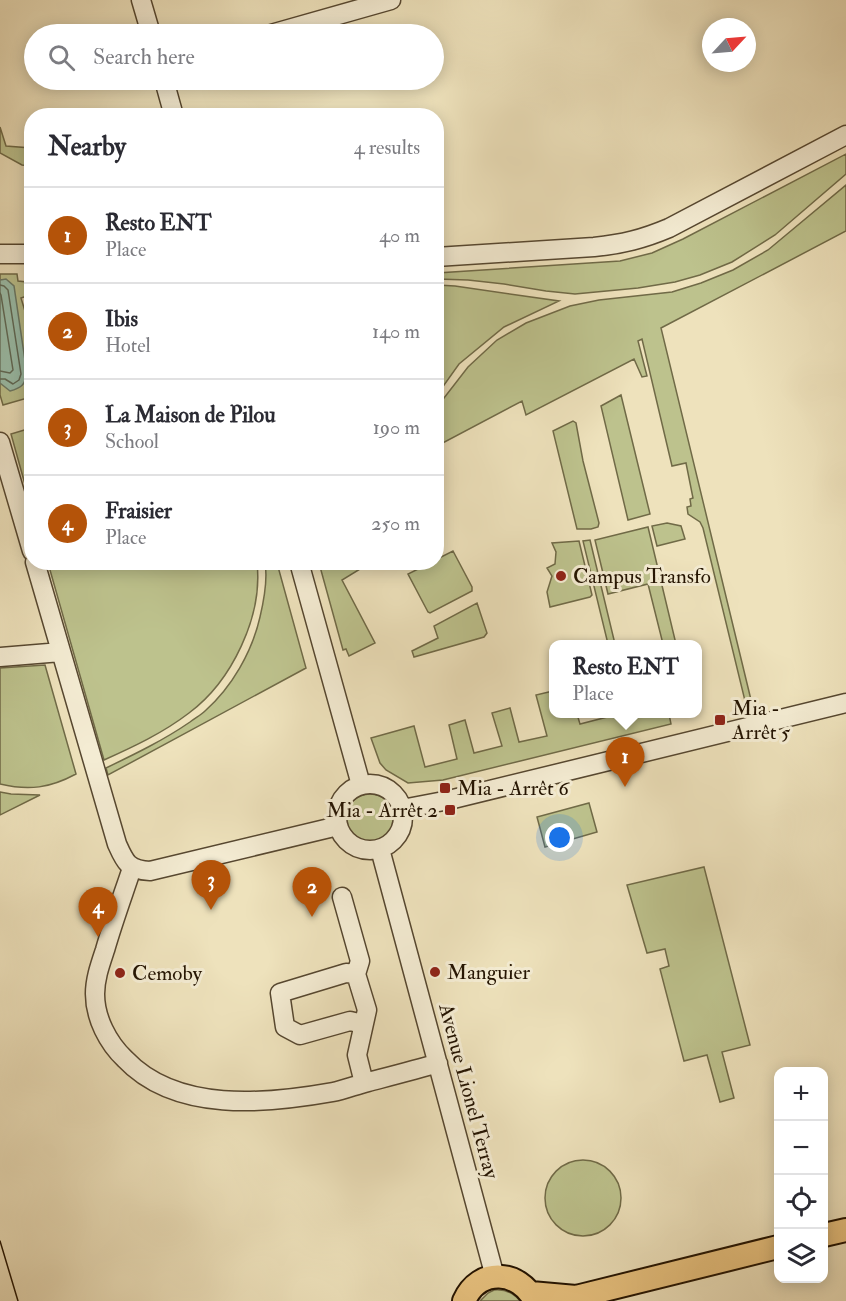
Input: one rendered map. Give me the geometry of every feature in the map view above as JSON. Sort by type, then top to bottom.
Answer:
[{"type":"main road","points":[[828,1234],[846,1230]]},
{"type":"main road","points":[[461,1299],[484,1280],[495,1277],[516,1280],[533,1297],[573,1299],[774,1248]]},
{"type":"street","points":[[141,0],[148,24]]},
{"type":"street","points":[[306,24],[391,0]]},
{"type":"street","points":[[167,90],[172,108]]},
{"type":"street","points":[[444,256],[594,247],[644,238],[669,228],[846,135]]},
{"type":"street","points":[[0,255],[24,254]]},
{"type":"street","points":[[0,442],[24,524]]},
{"type":"street","points":[[37,570],[117,844],[124,861],[132,868],[150,871],[338,826]]},
{"type":"street","points":[[301,570],[361,786]]},
{"type":"street","points":[[0,657],[61,652]]},
{"type":"street","points":[[402,809],[449,800],[846,703]]},
{"type":"street","points":[[371,784],[382,786],[398,800],[402,809],[401,829],[396,838],[380,849],[369,851],[358,849],[342,835],[338,826],[339,805],[344,796],[361,786],[371,784]]},
{"type":"street","name":"Avenue Lionel Terray","points":[[380,849],[495,1277]]},
{"type":"street","points":[[132,868],[115,915],[97,977],[95,994],[100,1021],[107,1035],[118,1053],[144,1076],[165,1087],[186,1094],[254,1101],[334,1091],[438,1063]]},
{"type":"street","points":[[342,897],[360,961],[356,974],[367,1010],[357,1055],[364,1083]]},
{"type":"street","points":[[356,974],[346,973],[280,993],[285,1027],[300,1035],[350,1022],[363,1024]]},
{"type":"shaded area","points":[[0,127],[6,146],[24,147],[24,165],[22,165],[0,153]]},
{"type":"shaded area","points":[[846,154],[846,174],[775,235],[732,262],[700,275],[638,288],[575,294],[504,284],[444,279],[444,273],[620,261],[652,253]]},
{"type":"shaded area","points":[[846,185],[846,231],[661,328],[752,704],[746,705],[703,528],[700,522],[688,514],[687,507],[691,506],[690,499],[693,498],[686,463],[672,466],[642,339],[638,341],[647,376],[642,377],[634,359],[526,415],[522,401],[444,442],[444,398],[468,367],[497,340],[526,323],[570,306],[599,300],[672,292],[733,270],[768,250]]},
{"type":"shaded area","points":[[0,274],[17,274],[18,281],[24,282],[24,297],[21,298],[24,308],[24,399],[3,405],[0,395]]},
{"type":"shaded area","points":[[444,285],[559,301],[504,327],[459,364],[444,385]]},
{"type":"shaded area","points":[[621,395],[650,514],[628,520],[601,406]]},
{"type":"shaded area","points":[[573,421],[576,423],[599,523],[598,527],[591,529],[577,529],[553,431]]},
{"type":"shaded area","points":[[24,430],[24,481],[11,434]]},
{"type":"shaded area","points":[[667,523],[681,526],[685,539],[657,546],[652,526]]},
{"type":"shaded area","points":[[648,527],[675,640],[662,640],[648,584],[608,594],[595,540]]},
{"type":"shaded area","points":[[590,540],[614,640],[607,640],[583,541]]},
{"type":"shaded area","points":[[579,541],[592,595],[550,607],[547,592],[552,576],[547,568],[555,564],[556,552],[552,543]]},
{"type":"shaded area","points":[[453,551],[472,591],[430,613],[408,574],[416,570],[444,570],[444,556]]},
{"type":"shaded area","points":[[50,570],[257,570],[255,604],[249,625],[241,646],[219,684],[205,700],[169,727],[104,760]]},
{"type":"shaded area","points":[[266,570],[279,570],[306,668],[108,775],[106,768],[180,729],[202,714],[224,691],[240,668],[252,643],[261,610]]},
{"type":"shaded area","points":[[321,570],[358,570],[342,580],[375,643],[349,656],[346,649],[343,650]]},
{"type":"shaded area","points":[[477,603],[487,633],[484,637],[414,657],[412,651],[438,638],[434,626]]},
{"type":"shaded area","points":[[45,665],[76,774],[39,787],[0,784],[0,668]]},
{"type":"shaded area","points":[[549,692],[549,718],[578,718],[580,724],[603,718],[670,718],[671,724],[443,780],[408,783],[386,770],[380,763],[371,738],[414,726],[425,767],[457,759],[449,725],[465,720],[474,753],[502,746],[492,713],[510,708],[519,742],[547,736],[536,695]]},
{"type":"shaded area","points":[[0,792],[11,794],[40,795],[0,815]]},
{"type":"shaded area","points":[[365,794],[375,794],[390,804],[394,818],[393,827],[384,838],[375,842],[365,842],[350,832],[346,823],[346,813],[356,798]]},
{"type":"shaded area","points":[[589,803],[597,832],[545,847],[537,817]]},
{"type":"shaded area","points":[[704,867],[750,1045],[722,1052],[734,1098],[720,1102],[707,1055],[684,1061],[660,969],[669,966],[665,949],[647,953],[627,885]]},
{"type":"shaded area","points":[[583,1160],[597,1163],[610,1171],[618,1184],[621,1198],[618,1212],[610,1225],[597,1233],[583,1236],[569,1233],[556,1225],[548,1212],[545,1198],[548,1184],[556,1171],[569,1163]]},
{"type":"shaded area","points":[[494,1290],[508,1292],[520,1301],[480,1301]]},
{"type":"water","points":[[6,279],[14,286],[24,354],[24,383],[17,389],[10,391],[0,383],[0,280]]},
{"type":"tram line","points":[[0,1241],[18,1301]]},
{"type":"place","name":"Campus Transfo","points":[[561,576]]},
{"type":"place","name":"Mia - Arrêt 5","points":[[720,720]]},
{"type":"place","name":"Resto ENT","points":[[625,787]]},
{"type":"place","name":"Mia - Arrêt 6","points":[[445,788]]},
{"type":"place","name":"Mia - Arrêt 2","points":[[450,810]]},
{"type":"place","name":"La Maison de Pilou","points":[[211,910]]},
{"type":"place","name":"Ibis","points":[[312,917]]},
{"type":"place","name":"Fraisier","points":[[98,937]]},
{"type":"place","name":"Manguier","points":[[435,972]]},
{"type":"place","name":"Cemoby","points":[[120,973]]}]
